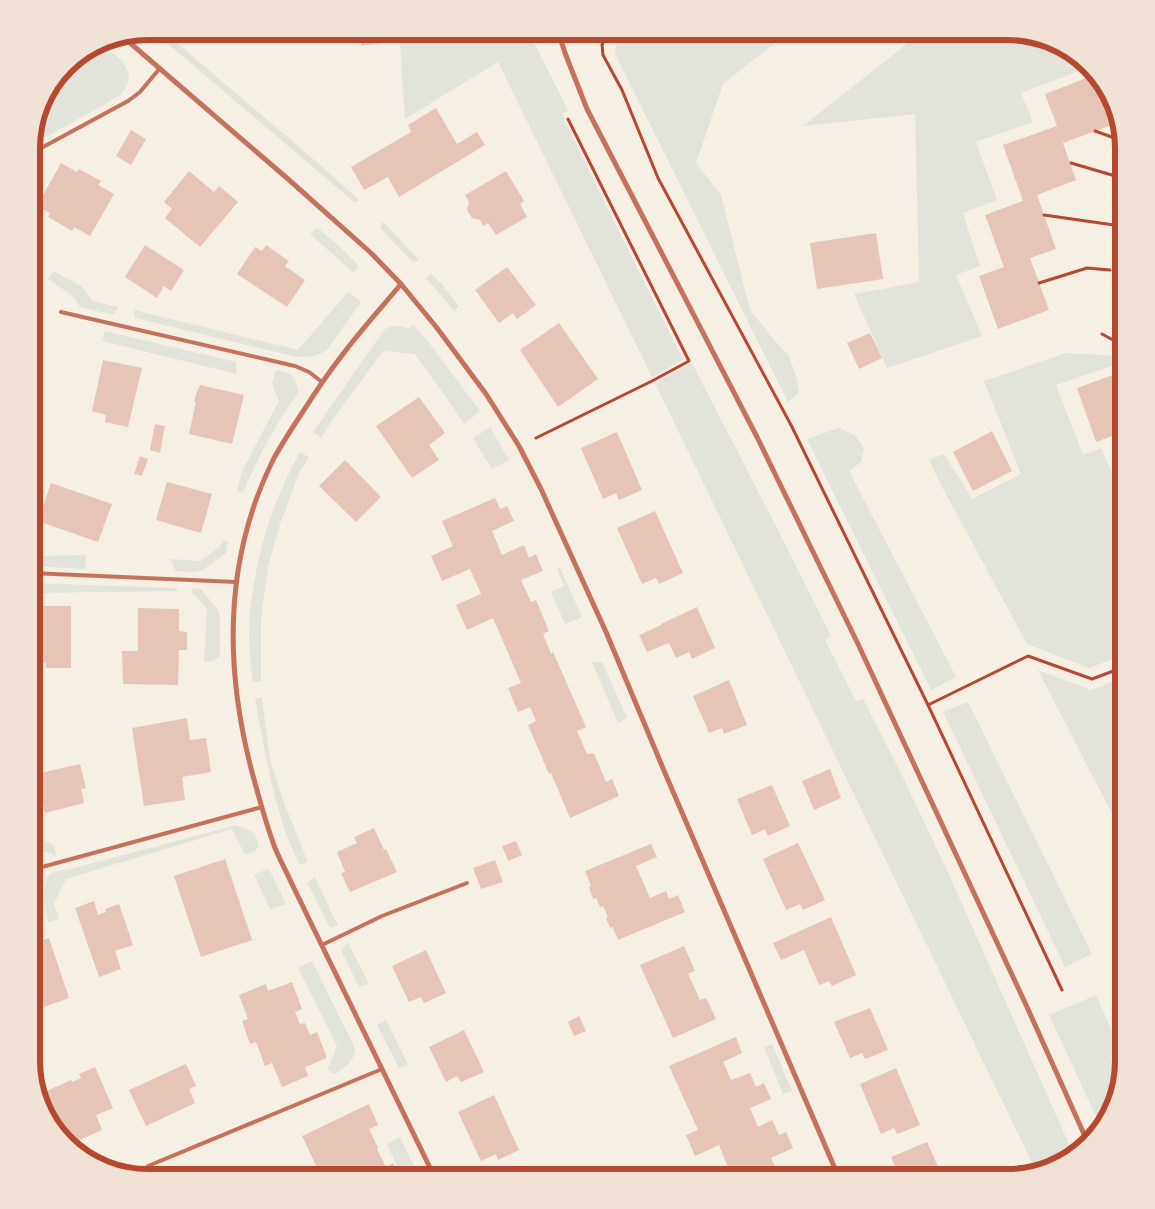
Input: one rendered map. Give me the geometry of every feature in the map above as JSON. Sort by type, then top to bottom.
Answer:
[{"type":"street","points":[[561,40],[587,109],[757,437],[858,644],[1027,1007],[1084,1136]]},
{"type":"street","points":[[129,42],[371,253],[401,284],[437,328],[486,394],[519,446],[542,489],[606,632],[835,1169]]},
{"type":"street","points":[[401,284],[343,353],[297,420],[274,458],[258,495],[244,541],[236,582],[232,628],[235,681],[242,733],[275,847],[431,1169]]},
{"type":"lane","points":[[40,149],[140,92],[160,68]]},
{"type":"lane","points":[[61,312],[295,366],[309,372],[322,382]]},
{"type":"lane","points":[[40,573],[236,582]]},
{"type":"lane","points":[[40,868],[262,807]]},
{"type":"lane","points":[[322,945],[382,916],[467,883]]},
{"type":"lane","points":[[148,1166],[382,1069]]},
{"type":"path","points":[[605,40],[602,44],[604,55],[622,90],[658,178],[791,425],[928,705],[1062,990]]},
{"type":"path","points":[[519,446],[689,360],[568,119]]},
{"type":"path","points":[[1095,132],[1115,138]]},
{"type":"path","points":[[1070,164],[1115,176]]},
{"type":"path","points":[[1114,219],[1115,214]]},
{"type":"path","points":[[1044,215],[1114,225]]},
{"type":"path","points":[[1039,283],[1087,268],[1110,270]]},
{"type":"path","points":[[1102,334],[1115,341]]},
{"type":"path","points":[[928,705],[1028,656],[1092,679],[1115,670]]},
{"type":"shaded area","points":[[164,40],[174,40],[325,169],[359,200],[355,203]]},
{"type":"shaded area","points":[[400,40],[533,40],[568,110],[562,115],[683,360],[652,377],[498,62],[405,119]]},
{"type":"shaded area","points":[[617,40],[779,40],[723,84],[696,163],[721,195],[750,310],[789,356],[796,376],[799,393],[788,402],[615,54]]},
{"type":"shaded area","points":[[912,40],[1015,40],[1028,42],[1055,51],[1073,62],[1081,70],[1021,93],[1033,122],[976,142],[997,200],[963,213],[980,266],[956,275],[982,336],[887,368],[854,294],[919,282],[915,114],[803,126]]},
{"type":"shaded area","points":[[106,48],[120,59],[128,71],[127,86],[121,95],[40,141],[48,106],[62,82],[88,58]]},
{"type":"shaded area","points":[[383,222],[419,260],[413,262],[380,228]]},
{"type":"shaded area","points":[[317,227],[359,266],[354,273],[310,234]]},
{"type":"shaded area","points":[[53,271],[81,286],[93,301],[118,307],[114,315],[80,307],[73,296],[48,279]]},
{"type":"shaded area","points":[[431,274],[442,284],[459,307],[454,311],[426,278]]},
{"type":"shaded area","points":[[348,292],[361,302],[327,350],[315,356],[306,357],[292,356],[135,318],[134,310],[298,350]]},
{"type":"shaded area","points":[[413,325],[427,340],[480,411],[464,424],[415,354],[383,351],[321,438],[313,432],[384,330],[397,326],[410,329]]},
{"type":"shaded area","points":[[105,331],[236,362],[237,374],[102,341]]},
{"type":"shaded area","points":[[1066,353],[1115,356],[1112,366],[1056,385],[1083,455],[1101,448],[1115,480],[1115,658],[1089,668],[1027,644],[929,460],[944,454],[972,499],[1021,474],[984,381]]},
{"type":"shaded area","points":[[692,363],[831,636],[825,640],[856,701],[863,699],[946,868],[1071,1148],[1061,1155],[1033,1165],[655,383]]},
{"type":"shaded area","points":[[276,370],[292,375],[299,392],[268,441],[243,492],[237,491],[241,473],[279,401],[272,383]]},
{"type":"shaded area","points":[[490,427],[509,460],[492,469],[473,438]]},
{"type":"shaded area","points":[[839,428],[856,436],[864,449],[861,462],[849,471],[956,677],[931,690],[807,439]]},
{"type":"shaded area","points":[[300,452],[309,457],[299,473],[280,524],[268,567],[261,619],[261,682],[253,682],[249,625],[256,572],[276,502]]},
{"type":"shaded area","points":[[223,540],[228,542],[226,553],[203,570],[193,572],[176,571],[170,559],[200,561],[220,547]]},
{"type":"shaded area","points":[[86,555],[85,569],[40,566],[40,556]]},
{"type":"shaded area","points":[[560,568],[582,617],[565,624],[551,592],[564,586],[557,569]]},
{"type":"shaded area","points":[[40,583],[176,588],[178,591],[40,593]]},
{"type":"shaded area","points":[[194,588],[201,589],[218,610],[220,616],[220,656],[215,660],[204,662],[207,609],[191,591]]},
{"type":"shaded area","points":[[592,662],[602,662],[627,718],[618,723]]},
{"type":"shaded area","points":[[1038,670],[1091,690],[1115,681],[1115,820]]},
{"type":"shaded area","points":[[255,698],[262,698],[270,760],[284,803],[308,862],[300,865],[286,834],[276,800]]},
{"type":"shaded area","points":[[968,702],[1092,954],[1065,967],[943,712]]},
{"type":"shaded area","points":[[239,826],[255,833],[259,846],[255,851],[245,855],[232,829],[66,879],[54,903],[59,919],[48,922],[45,905],[45,883],[50,874]]},
{"type":"shaded area","points":[[40,837],[54,846],[56,856],[40,850]]},
{"type":"shaded area","points":[[269,869],[286,904],[270,909],[254,874]]},
{"type":"shaded area","points":[[315,877],[338,925],[330,928],[307,882]]},
{"type":"shaded area","points":[[348,943],[369,984],[359,987],[341,950]]},
{"type":"shaded area","points":[[312,961],[355,1048],[355,1053],[346,1067],[335,1074],[327,1070],[337,1046],[298,968]]},
{"type":"shaded area","points":[[1096,995],[1115,1038],[1113,1082],[1107,1103],[1098,1120],[1049,1015]]},
{"type":"shaded area","points":[[386,1020],[408,1065],[399,1068],[377,1025]]},
{"type":"shaded area","points":[[772,1044],[792,1091],[783,1094],[764,1047]]},
{"type":"shaded area","points":[[400,1137],[416,1169],[398,1169],[387,1144]]},
{"type":"building","points":[[361,40],[388,40],[388,42],[361,46]]},
{"type":"building","points":[[1088,77],[1101,94],[1112,125],[1063,143],[1076,180],[1037,195],[1056,249],[1030,258],[1049,310],[998,329],[979,276],[1004,267],[985,215],[1023,201],[1003,145],[1057,126],[1045,94]]},
{"type":"building","points":[[436,108],[457,144],[477,132],[485,145],[399,197],[388,177],[364,190],[351,167],[411,132],[408,125]]},
{"type":"building","points":[[131,130],[146,139],[131,165],[116,156]]},
{"type":"building","points":[[61,163],[77,172],[79,169],[101,181],[98,185],[114,194],[90,236],[74,227],[72,231],[48,217],[50,213],[40,208],[40,201]]},
{"type":"building","points":[[189,171],[214,192],[219,186],[238,202],[200,247],[165,218],[172,209],[164,202]]},
{"type":"building","points":[[506,171],[524,201],[520,204],[527,217],[496,235],[488,223],[483,226],[480,220],[472,218],[467,210],[469,202],[465,195]]},
{"type":"building","points":[[876,233],[883,279],[817,289],[810,243]]},
{"type":"building","points":[[145,245],[184,270],[171,291],[164,286],[157,298],[125,277]]},
{"type":"building","points":[[266,245],[289,261],[285,266],[305,280],[287,307],[237,274],[255,247],[262,251]]},
{"type":"building","points":[[507,267],[536,305],[517,319],[513,313],[499,323],[475,290]]},
{"type":"building","points":[[559,323],[598,379],[558,407],[520,350]]},
{"type":"building","points":[[870,333],[882,358],[859,369],[847,343]]},
{"type":"building","points":[[103,360],[142,368],[128,427],[105,422],[106,415],[92,411]]},
{"type":"building","points":[[1115,374],[1115,435],[1096,442],[1077,388]]},
{"type":"building","points":[[200,385],[244,395],[232,444],[189,434],[196,402],[194,402]]},
{"type":"building","points":[[419,397],[445,433],[429,445],[439,460],[412,478],[376,426]]},
{"type":"building","points":[[155,424],[165,426],[160,453],[150,450]]},
{"type":"building","points":[[992,431],[1012,471],[973,491],[953,452]]},
{"type":"building","points":[[617,432],[642,490],[619,500],[616,493],[603,499],[581,448]]},
{"type":"building","points":[[140,456],[148,459],[142,476],[134,474]]},
{"type":"building","points":[[345,460],[381,497],[356,522],[319,486]]},
{"type":"building","points":[[167,482],[212,494],[201,533],[156,520]]},
{"type":"building","points":[[51,483],[112,504],[98,542],[40,522],[40,515]]},
{"type":"building","points":[[495,498],[500,509],[507,506],[514,521],[492,531],[502,555],[524,545],[529,558],[536,554],[543,571],[521,580],[531,602],[536,600],[549,631],[543,634],[551,654],[553,652],[586,727],[577,731],[587,754],[594,753],[606,782],[612,779],[619,796],[570,818],[528,725],[536,721],[530,707],[518,712],[508,688],[521,683],[493,618],[467,630],[456,605],[481,594],[470,569],[442,581],[431,556],[453,546],[442,521]]},
{"type":"building","points":[[655,511],[683,573],[659,584],[656,578],[642,584],[617,528]]},
{"type":"building","points":[[40,606],[71,606],[71,668],[46,668],[46,662],[40,662]]},
{"type":"building","points":[[697,607],[715,648],[692,659],[689,652],[676,658],[669,643],[647,652],[639,635]]},
{"type":"building","points":[[138,608],[179,609],[179,631],[187,632],[187,650],[179,650],[178,685],[123,684],[122,651],[138,651]]},
{"type":"building","points":[[729,680],[747,725],[724,734],[722,728],[709,733],[693,696]]},
{"type":"building","points":[[187,718],[190,740],[206,738],[211,772],[182,777],[185,800],[144,806],[132,728]]},
{"type":"building","points":[[80,764],[86,788],[81,789],[84,803],[45,813],[40,791],[40,773]]},
{"type":"building","points":[[830,769],[841,798],[814,810],[802,781]]},
{"type":"building","points":[[772,785],[790,826],[768,836],[765,829],[752,835],[737,799]]},
{"type":"building","points":[[374,828],[397,872],[350,892],[341,873],[345,872],[337,852],[357,843],[354,837]]},
{"type":"building","points":[[516,841],[522,855],[508,861],[502,846]]},
{"type":"building","points":[[798,843],[825,900],[803,910],[800,904],[786,910],[763,859]]},
{"type":"building","points":[[651,844],[657,857],[636,866],[650,898],[666,891],[669,899],[678,895],[685,912],[618,940],[613,927],[610,928],[603,906],[600,907],[596,898],[593,899],[589,887],[591,886],[585,871]]},
{"type":"building","points":[[225,859],[252,940],[201,957],[174,876]]},
{"type":"building","points":[[495,860],[503,882],[481,889],[473,868]]},
{"type":"building","points":[[94,901],[98,915],[106,912],[105,909],[119,904],[133,945],[115,951],[121,969],[99,977],[75,908]]},
{"type":"building","points":[[831,917],[856,975],[832,986],[829,981],[819,985],[804,950],[781,960],[773,943]]},
{"type":"building","points":[[49,938],[69,998],[44,1007],[42,1001],[40,1002],[40,941]]},
{"type":"building","points":[[684,946],[695,971],[688,974],[700,1000],[706,998],[716,1019],[673,1038],[640,965]]},
{"type":"building","points":[[426,950],[446,993],[424,1003],[421,997],[409,1002],[392,966]]},
{"type":"building","points":[[292,982],[302,1009],[295,1012],[300,1024],[305,1023],[310,1035],[317,1032],[327,1058],[305,1067],[308,1076],[282,1087],[272,1063],[265,1066],[256,1042],[250,1044],[242,1021],[248,1019],[239,995],[266,984],[268,991]]},
{"type":"building","points":[[870,1008],[888,1050],[865,1059],[862,1053],[850,1058],[834,1022]]},
{"type":"building","points":[[579,1016],[586,1031],[574,1036],[568,1022]]},
{"type":"building","points":[[464,1030],[484,1072],[461,1082],[457,1076],[446,1082],[429,1047]]},
{"type":"building","points":[[736,1037],[742,1053],[723,1062],[731,1080],[750,1073],[756,1087],[764,1083],[771,1099],[750,1108],[758,1127],[772,1120],[779,1135],[786,1132],[793,1148],[771,1158],[776,1169],[729,1169],[719,1145],[695,1156],[686,1135],[698,1130],[669,1066]]},
{"type":"building","points":[[186,1064],[196,1086],[189,1089],[195,1103],[146,1126],[129,1090]]},
{"type":"building","points":[[95,1067],[113,1108],[96,1115],[102,1130],[76,1142],[54,1115],[45,1092],[71,1080],[72,1082],[81,1078],[79,1074]]},
{"type":"building","points":[[896,1068],[920,1125],[897,1134],[894,1128],[881,1134],[860,1084]]},
{"type":"building","points":[[494,1095],[519,1150],[498,1160],[496,1154],[481,1161],[458,1112]]},
{"type":"building","points":[[369,1104],[378,1125],[369,1129],[377,1149],[386,1167],[393,1163],[396,1169],[318,1169],[302,1136]]},
{"type":"building","points":[[927,1142],[939,1169],[896,1169],[891,1157]]}]
